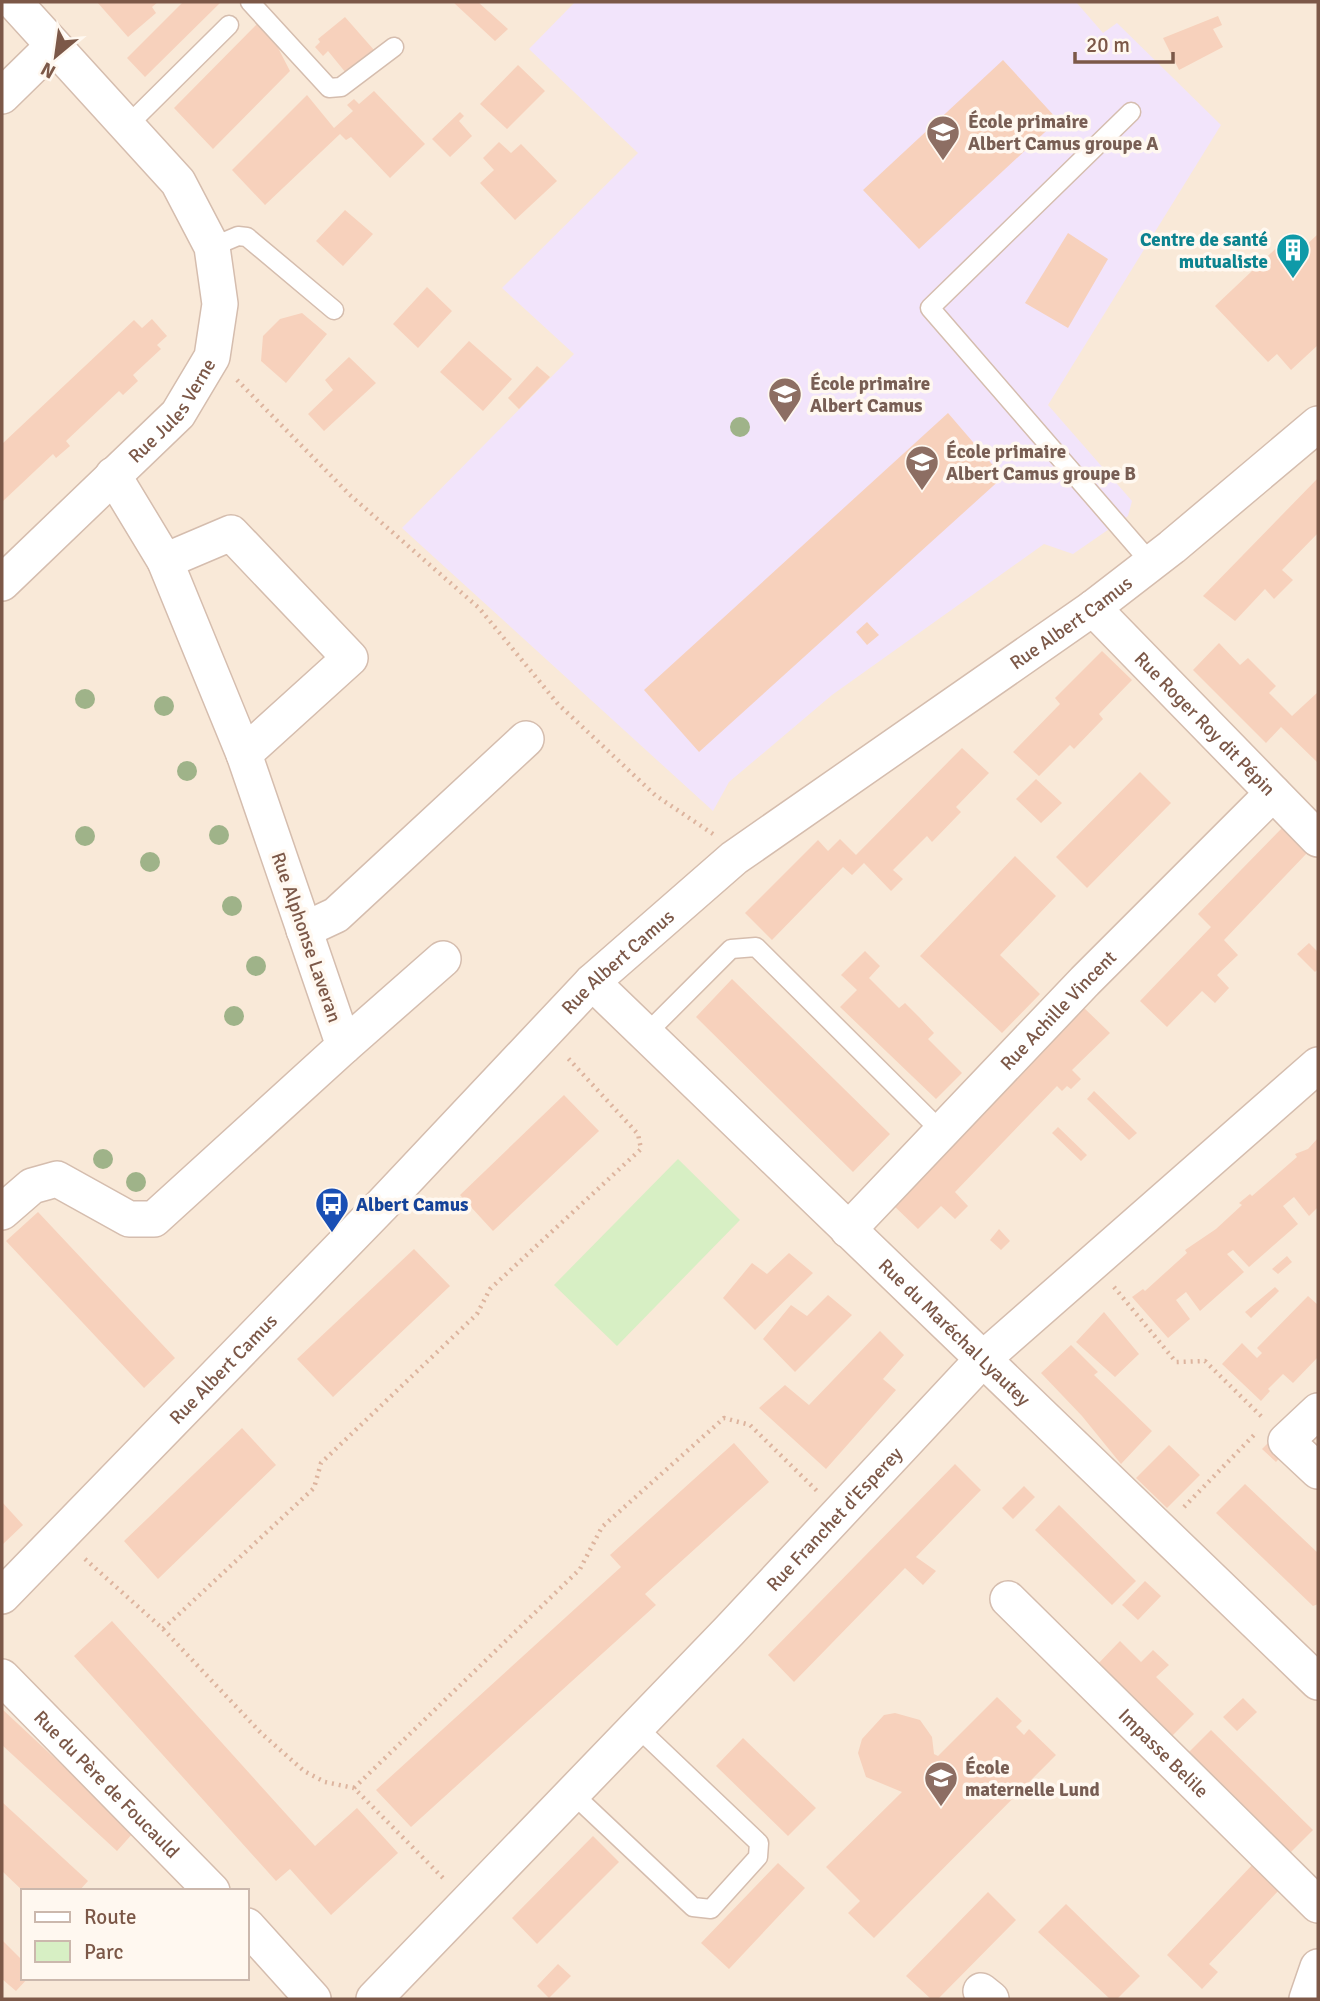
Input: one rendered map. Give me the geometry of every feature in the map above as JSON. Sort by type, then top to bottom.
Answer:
[{"type":"street","name":"Rue Jules Verne","points":[[2,583],[178,414],[212,357],[220,304],[212,247],[178,182],[14,2]]},
{"type":"street","points":[[2,96],[53,46]]},
{"type":"street","name":"Rue Albert Camus","points":[[2,1596],[382,1205],[592,982],[734,858],[1093,608],[1152,563],[1318,424]]},
{"type":"street","name":"Rue Alphonse Laveran","points":[[2,1212],[32,1186],[57,1179],[129,1219],[154,1219],[344,1046],[244,754],[165,561],[113,475]]},
{"type":"street","points":[[165,561],[231,533],[350,658],[244,754]]},
{"type":"street","name":"Rue Roger Roy dit Pépin","points":[[1093,608],[1318,839]]},
{"type":"street","points":[[304,930],[336,915],[526,739]]},
{"type":"street","name":"Rue Achille Vincent","points":[[848,1230],[940,1130],[1206,857],[1273,793]]},
{"type":"street","points":[[344,1046],[443,959]]},
{"type":"street","name":"Rue du Maréchal Lyautey","points":[[592,982],[1318,1682]]},
{"type":"street","name":"Rue Franchet d'Esperey","points":[[374,1999],[637,1727],[983,1359],[1318,1065]]},
{"type":"street","points":[[1318,1411],[1276,1432],[1318,1471]]},
{"type":"street","name":"Impasse Belile","points":[[1008,1599],[1318,1905]]},
{"type":"street","name":"Rue du Père de Foucauld","points":[[2,1677],[210,1889]]},
{"type":"street","points":[[248,1927],[313,1999]]},
{"type":"street","points":[[1307,1999],[1318,1967]]},
{"type":"lane","points":[[250,2],[329,88],[341,87],[394,47]]},
{"type":"lane","points":[[127,126],[229,25]]},
{"type":"lane","points":[[1131,111],[930,307],[1152,563]]},
{"type":"lane","points":[[212,247],[238,236],[247,237],[334,310]]},
{"type":"lane","points":[[646,1034],[731,949],[756,947],[940,1130]]},
{"type":"lane","points":[[573,1794],[693,1907],[711,1909],[758,1857],[759,1843],[637,1727]]},
{"type":"path","points":[[212,357],[351,496],[479,608],[558,704],[655,795],[720,842]]},
{"type":"path","points":[[163,1629],[314,1488],[321,1463],[477,1314],[490,1289],[641,1149],[638,1134],[544,1032]]},
{"type":"path","points":[[1093,1262],[1176,1362],[1205,1361],[1276,1432],[1161,1530]]},
{"type":"path","points":[[354,1788],[580,1569],[601,1527],[724,1418],[750,1425],[838,1513]]},
{"type":"path","points":[[61,1535],[120,1594],[163,1629],[261,1732],[304,1770],[325,1782],[354,1788],[467,1903]]},
{"type":"shaded area","points":[[2,2],[1318,2],[1318,1999],[2,1999]]},
{"type":"shaded area","name":"École primaire Albert Camus","points":[[575,2],[1076,2],[1103,33],[1117,23],[1221,125],[1048,405],[1132,501],[1128,516],[1073,554],[1044,544],[832,695],[729,782],[713,811],[402,528],[574,354],[502,288],[638,153],[529,49]]},
{"type":"green space","points":[[678,1159],[740,1220],[617,1346],[554,1285]]},
{"type":"building","points":[[97,2],[158,2],[152,7],[156,13],[128,37]]},
{"type":"building","points":[[183,2],[221,2],[145,77],[127,58]]},
{"type":"building","points":[[453,2],[478,2],[508,29],[495,41]]},
{"type":"building","points":[[1218,16],[1222,25],[1213,29],[1223,47],[1179,70],[1163,38]]},
{"type":"building","points":[[345,17],[374,50],[346,73],[328,51],[323,56],[315,47],[320,42],[318,39]]},
{"type":"building","points":[[257,24],[276,44],[290,71],[213,149],[174,108]]},
{"type":"building","points":[[1003,60],[1058,120],[919,249],[863,190]]},
{"type":"building","points":[[518,65],[545,91],[507,129],[480,104]]},
{"type":"building","points":[[374,91],[425,144],[390,178],[351,137],[346,140],[340,134],[265,205],[232,170],[307,95],[334,128],[353,111],[347,105],[354,99],[359,104]]},
{"type":"building","points":[[460,112],[464,116],[459,121],[472,136],[450,157],[432,139]]},
{"type":"building","points":[[499,142],[511,153],[521,144],[557,181],[515,220],[480,183],[494,170],[483,158]]},
{"type":"building","points":[[345,210],[373,234],[343,266],[316,241]]},
{"type":"building","points":[[1068,233],[1108,259],[1068,328],[1025,303]]},
{"type":"building","name":"Centre de santé mutualiste","points":[[1318,234],[1318,345],[1291,370],[1277,354],[1268,362],[1215,306],[1289,236],[1301,250]]},
{"type":"building","points":[[427,287],[452,311],[418,348],[393,324]]},
{"type":"building","points":[[302,313],[327,334],[286,383],[261,361],[263,336],[280,319]]},
{"type":"building","points":[[152,319],[167,336],[157,345],[161,349],[133,375],[138,381],[123,395],[119,391],[66,441],[70,446],[56,458],[53,454],[2,502],[2,444],[134,320],[142,328]]},
{"type":"building","points":[[469,341],[512,379],[483,411],[440,372]]},
{"type":"building","points":[[349,357],[376,383],[324,431],[308,414],[333,390],[325,380]]},
{"type":"building","points":[[537,366],[550,377],[519,409],[508,398]]},
{"type":"building","points":[[948,413],[1003,477],[699,752],[644,690]]},
{"type":"building","points":[[1318,478],[1318,533],[1282,570],[1293,580],[1274,599],[1265,589],[1235,621],[1203,596]]},
{"type":"building","points":[[867,622],[879,635],[867,645],[856,632]]},
{"type":"building","points":[[1219,643],[1240,665],[1248,658],[1276,686],[1269,693],[1292,716],[1318,692],[1318,763],[1281,727],[1266,743],[1193,670]]},
{"type":"building","points":[[1102,651],[1132,680],[1099,714],[1103,719],[1074,749],[1070,745],[1039,776],[1013,752],[1060,704],[1055,698]]},
{"type":"building","points":[[962,748],[989,773],[956,807],[961,812],[932,842],[927,836],[893,870],[903,879],[891,891],[864,863],[852,875],[843,867],[772,940],[745,913],[818,840],[828,851],[840,839],[856,855]]},
{"type":"building","points":[[1140,772],[1171,803],[1087,888],[1056,857]]},
{"type":"building","points":[[1036,779],[1062,803],[1041,823],[1016,799]]},
{"type":"building","points":[[1282,828],[1307,853],[1224,940],[1238,955],[1217,975],[1229,988],[1215,1003],[1202,991],[1167,1027],[1140,1001],[1211,927],[1198,914]]},
{"type":"building","points":[[1015,856],[1056,896],[1000,955],[1040,994],[1002,1033],[920,956]]},
{"type":"building","points":[[1309,943],[1318,952],[1318,969],[1315,972],[1297,954]]},
{"type":"building","points":[[865,951],[880,966],[869,978],[899,1008],[905,1003],[920,1018],[934,1033],[928,1039],[962,1073],[936,1099],[840,1007],[857,990],[841,975]]},
{"type":"building","points":[[732,979],[890,1134],[853,1172],[696,1017]]},
{"type":"building","points":[[1082,1006],[1110,1033],[1072,1070],[1081,1079],[1071,1089],[1067,1086],[1062,1091],[1057,1086],[955,1192],[968,1206],[955,1219],[941,1206],[918,1229],[891,1203]]},
{"type":"building","points":[[1094,1091],[1137,1133],[1129,1140],[1087,1099]]},
{"type":"building","points":[[564,1095],[599,1131],[493,1231],[460,1195]]},
{"type":"building","points":[[1058,1127],[1087,1155],[1081,1161],[1052,1133]]},
{"type":"building","points":[[1318,1138],[1318,1207],[1309,1216],[1294,1197],[1283,1206],[1298,1224],[1249,1267],[1233,1250],[1227,1254],[1244,1272],[1200,1311],[1186,1292],[1176,1300],[1190,1319],[1168,1338],[1132,1297],[1143,1289],[1145,1291],[1187,1253],[1185,1250],[1216,1229],[1242,1205],[1239,1203],[1250,1194],[1252,1196],[1297,1157],[1295,1154],[1308,1149]]},
{"type":"building","points":[[38,1212],[175,1358],[144,1388],[6,1241]]},
{"type":"building","points":[[999,1229],[1010,1241],[1001,1250],[990,1240]]},
{"type":"building","points":[[414,1249],[450,1286],[333,1397],[297,1359]]},
{"type":"building","points":[[789,1253],[813,1273],[755,1330],[723,1298],[752,1263],[767,1274]]},
{"type":"building","points":[[1287,1256],[1292,1262],[1278,1274],[1272,1269]]},
{"type":"building","points":[[1275,1287],[1279,1291],[1251,1318],[1245,1312]]},
{"type":"building","points":[[828,1295],[852,1315],[795,1372],[763,1339],[791,1305],[807,1316]]},
{"type":"building","points":[[1308,1296],[1318,1305],[1318,1357],[1293,1383],[1283,1374],[1268,1389],[1270,1391],[1261,1401],[1222,1364],[1242,1343],[1257,1358],[1262,1353],[1257,1348]]},
{"type":"building","points":[[1104,1312],[1139,1354],[1115,1377],[1076,1342]]},
{"type":"building","points":[[880,1331],[904,1355],[883,1379],[896,1390],[826,1469],[759,1408],[785,1385],[809,1405]]},
{"type":"building","points":[[1071,1345],[1098,1372],[1094,1375],[1152,1431],[1121,1464],[1082,1416],[1041,1373]]},
{"type":"building","points":[[242,1428],[276,1465],[158,1579],[124,1541]]},
{"type":"building","points":[[1270,1441],[1283,1454],[1276,1462],[1262,1449]]},
{"type":"building","points":[[734,1443],[769,1482],[645,1594],[656,1605],[411,1827],[376,1790],[621,1567],[610,1555]]},
{"type":"building","points":[[1169,1445],[1200,1475],[1167,1508],[1136,1478]]},
{"type":"building","points":[[955,1464],[981,1490],[916,1557],[936,1571],[923,1585],[905,1568],[794,1682],[768,1655]]},
{"type":"building","points":[[1245,1484],[1318,1553],[1318,1604],[1313,1606],[1216,1513]]},
{"type":"building","points":[[1024,1486],[1035,1497],[1013,1519],[1002,1508]]},
{"type":"building","points":[[2,1502],[23,1525],[2,1545]]},
{"type":"building","points":[[1059,1505],[1136,1581],[1112,1605],[1035,1530]]},
{"type":"building","points":[[1145,1581],[1161,1596],[1138,1620],[1122,1605]]},
{"type":"building","points":[[112,1621],[315,1846],[357,1808],[398,1853],[331,1915],[290,1869],[276,1881],[74,1656]]},
{"type":"building","points":[[1120,1641],[1141,1662],[1153,1650],[1169,1665],[1156,1677],[1194,1714],[1169,1739],[1094,1668]]},
{"type":"building","points":[[997,1697],[1022,1721],[1016,1727],[1024,1735],[1029,1729],[1056,1755],[874,1938],[848,1913],[860,1901],[826,1867],[902,1792],[866,1777],[858,1753],[862,1739],[884,1715],[895,1713],[920,1720],[932,1737],[934,1754],[938,1756]]},
{"type":"building","points":[[1243,1698],[1257,1712],[1237,1731],[1223,1717]]},
{"type":"building","points":[[2,1709],[134,1832],[117,1851],[2,1745]]},
{"type":"building","points":[[1211,1730],[1313,1830],[1288,1855],[1185,1756]]},
{"type":"building","points":[[743,1738],[816,1808],[788,1836],[716,1766]]},
{"type":"building","points":[[2,1802],[88,1881],[81,1889],[21,1889],[2,1871]]},
{"type":"building","points":[[593,1836],[619,1862],[537,1944],[512,1918]]},
{"type":"building","points":[[778,1863],[805,1888],[729,1969],[701,1943]]},
{"type":"building","points":[[1254,1863],[1281,1888],[1209,1964],[1218,1972],[1202,1989],[1167,1955]]},
{"type":"building","points":[[988,1892],[1016,1920],[938,1999],[931,1999],[906,1976]]},
{"type":"building","points":[[1066,1904],[1140,1976],[1117,1999],[1110,1999],[1038,1932]]},
{"type":"building","points":[[2,1940],[21,1959],[21,1980],[26,1980],[16,1991],[2,1979]]},
{"type":"building","points":[[558,1964],[571,1976],[549,1998],[537,1986]]},
{"type":"place","name":"École primaire Albert Camus groupe A","points":[[943,162]]},
{"type":"place","name":"Centre de santé mutualiste","points":[[1293,280]]},
{"type":"place","name":"École primaire Albert Camus","points":[[785,424]]},
{"type":"place","name":"École primaire Albert Camus groupe B","points":[[922,492]]},
{"type":"place","name":"Albert Camus","points":[[332,1234]]},
{"type":"place","name":"École maternelle Lund","points":[[941,1808]]}]
